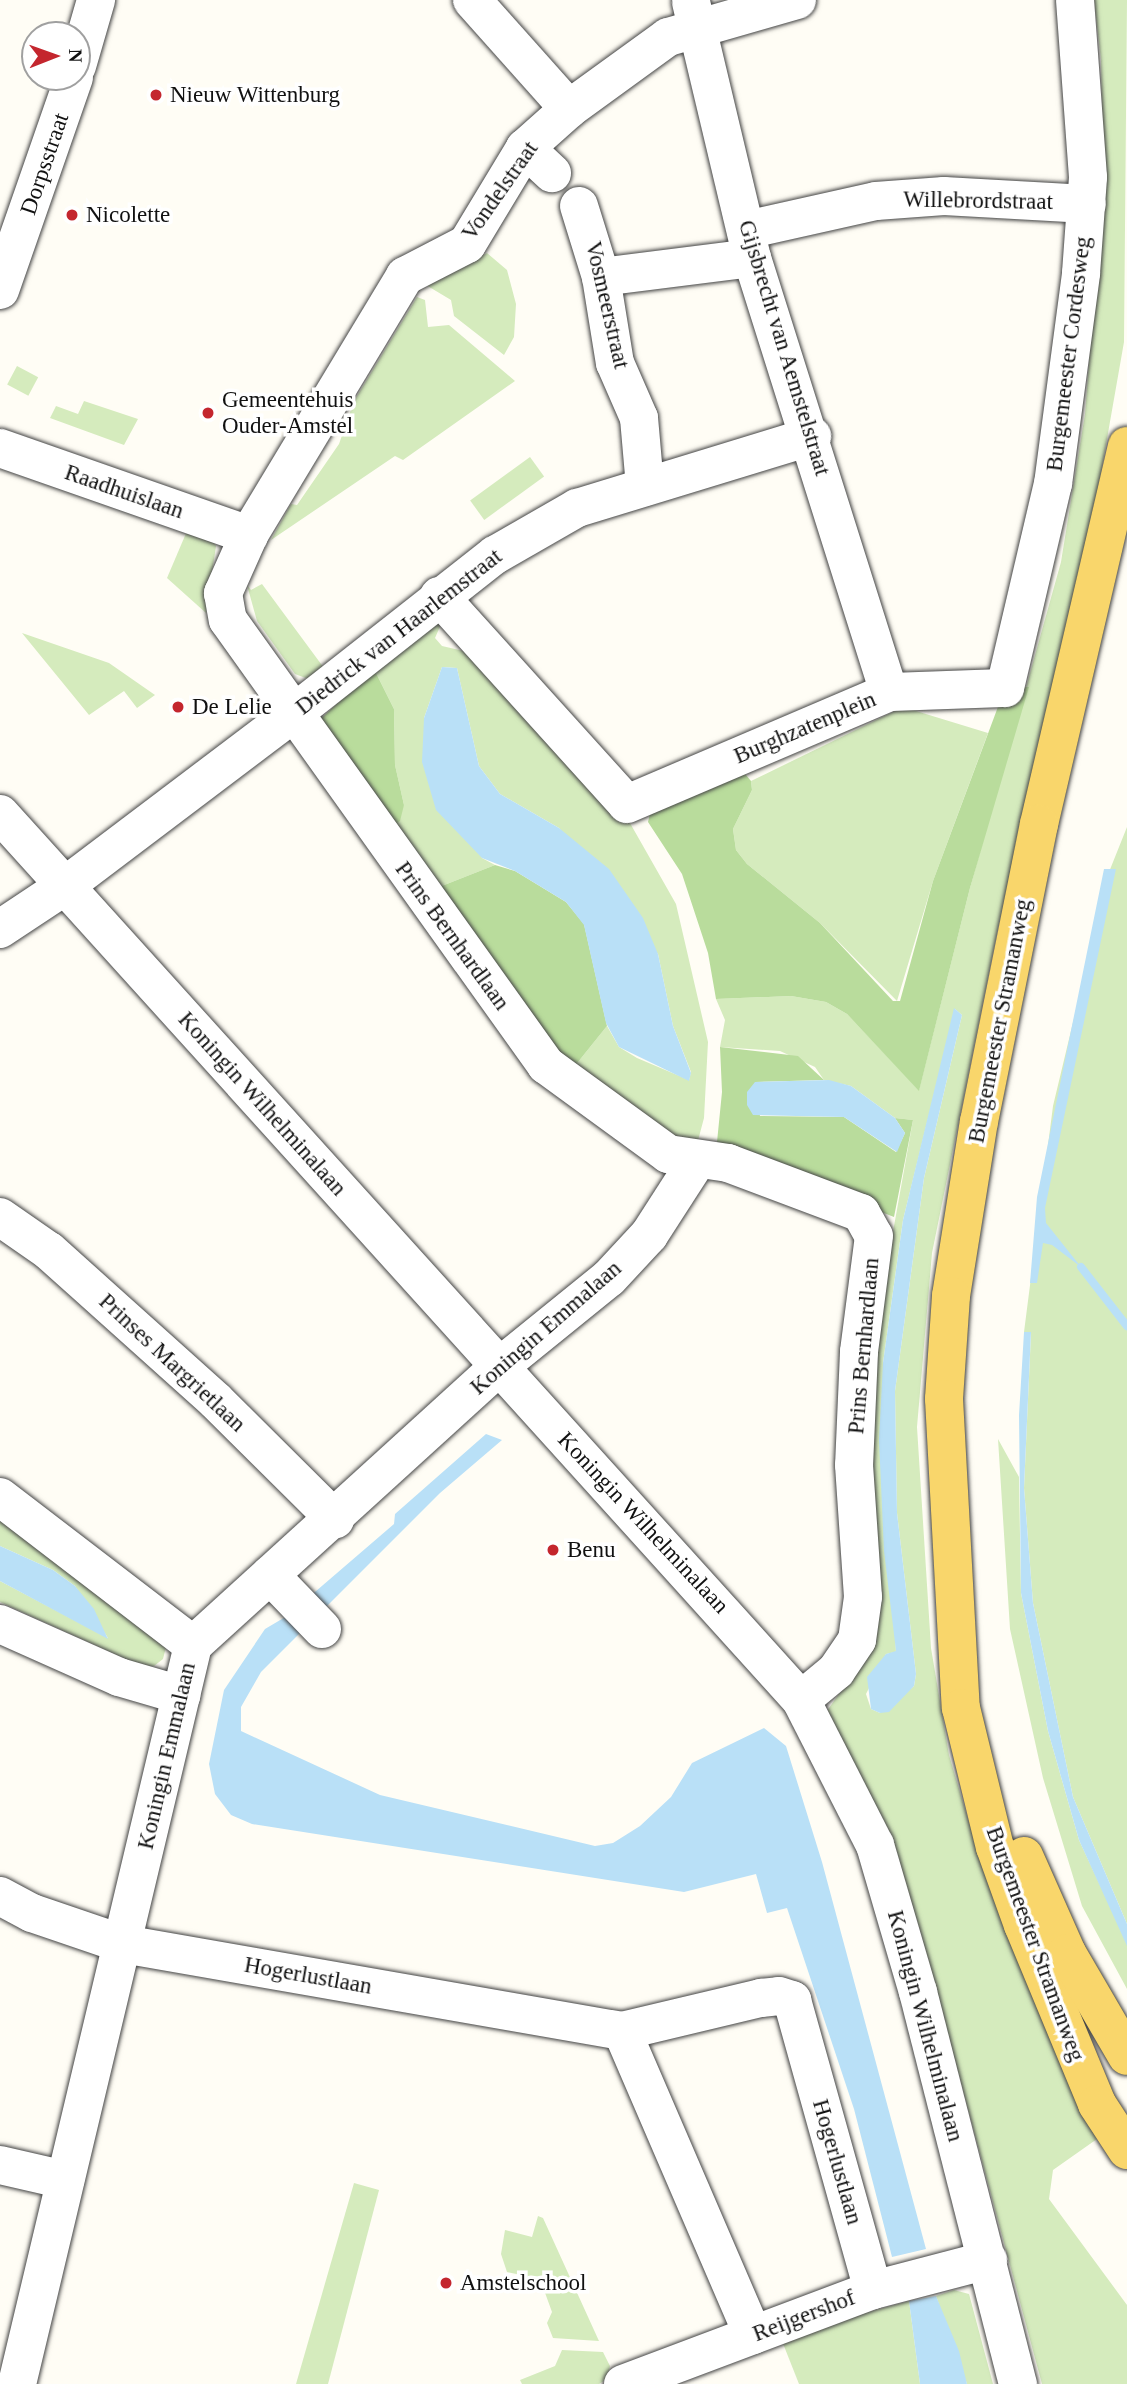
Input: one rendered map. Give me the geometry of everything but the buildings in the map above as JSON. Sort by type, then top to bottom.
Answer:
[{"type":"main road","name":"Burgemeester Stramanweg","points":[[1127,446],[1039,824],[958,1242],[944,1399],[961,1708],[996,1847],[1075,2054],[1097,2104],[1127,2150]]},
{"type":"main road","name":"Burgemeester Stramanweg","points":[[955,1604],[1021,1847],[1067,1953],[1127,2056]]},
{"type":"street","points":[[90,21],[96,0]]},
{"type":"street","points":[[472,0],[569,109]]},
{"type":"street","name":"Vondelstraat","points":[[294,713],[223,607],[226,580],[249,535],[405,276],[426,262],[467,244],[538,160],[569,109],[668,37],[694,13],[797,0]]},
{"type":"street","name":"Burgemeester Cordesweg","points":[[991,692],[1005,688],[1009,678],[1053,484],[1073,346],[1087,204],[1075,0]]},
{"type":"street","name":"Gijsbrecht van Aemstelstraat","points":[[694,13],[749,244],[812,436],[889,692]]},
{"type":"street","name":"Dorpsstraat","points":[[0,290],[69,91]]},
{"type":"street","name":"Willebrordstraat","points":[[601,277],[749,244],[864,203],[934,197],[1087,204]]},
{"type":"street","name":"Vosmeerstraat","points":[[579,206],[601,277],[615,363],[639,418],[645,487]]},
{"type":"street","name":"Diedrick van Haarlemstraat","points":[[0,929],[65,886],[294,713],[439,596],[495,555],[577,508],[812,436]]},
{"type":"street","name":"Raadhuislaan","points":[[0,448],[249,535]]},
{"type":"street","name":"Burghzatenplein","points":[[439,596],[627,804],[889,692],[991,692]]},
{"type":"street","name":"Prins Bernhardlaan","points":[[294,713],[546,1065],[667,1154],[696,1162],[729,1163],[861,1213],[874,1236],[859,1352],[854,1465],[863,1597],[857,1640],[836,1671],[801,1700]]},
{"type":"street","name":"Koningin Wilhelminalaan","points":[[0,814],[801,1700],[875,1845],[988,2260],[1018,2384]]},
{"type":"street","name":"Koningin Emmalaan","points":[[17,2384],[193,1645],[280,1585],[335,1519],[499,1367],[609,1278],[649,1235],[696,1162]]},
{"type":"street","name":"Prinses Margrietlaan","points":[[0,1217],[49,1251],[174,1363],[335,1519]]},
{"type":"street","points":[[0,1497],[193,1645]]},
{"type":"street","points":[[280,1585],[323,1629]]},
{"type":"street","points":[[0,1624],[119,1677],[181,1695]]},
{"type":"street","name":"Hogerlustlaan","points":[[0,1896],[32,1913],[123,1944],[622,2031],[761,1998],[779,1996],[792,2000],[885,2286]]},
{"type":"street","points":[[622,2031],[753,2335]]},
{"type":"street","points":[[0,2165],[65,2180]]},
{"type":"street","name":"Reijgershof","points":[[623,2384],[885,2286],[988,2260]]},
{"type":"green space","points":[[1094,0],[1127,0],[1124,342],[1098,490],[998,928],[932,1253],[917,1427],[931,1648],[949,1755],[983,1870],[1097,2139],[1053,2170],[1049,2199],[1127,2305],[1127,2384],[1042,2384],[919,1927],[878,1813],[822,1718],[862,1661],[879,1310],[913,1120],[895,1118],[851,1086],[824,1080],[815,1067],[780,1051],[720,1047],[725,1020],[716,999],[791,996],[826,1002],[847,1014],[919,1090],[970,888],[1061,562],[1085,414],[1103,181],[1101,60]],"holes":[[[955,1009],[962,1015],[924,1178],[895,1391],[897,1513],[916,1674],[914,1686],[880,1713],[871,1709],[866,1694],[886,1654],[896,1652],[883,1363],[903,1220]]]},
{"type":"green space","points":[[487,253],[507,270],[516,304],[514,337],[504,355],[454,316],[451,300],[426,285]]},
{"type":"green space","points":[[417,297],[425,300],[428,327],[449,325],[515,381],[403,460],[395,456],[271,540],[291,504],[297,505],[339,444],[354,401]]},
{"type":"green space","points":[[17,366],[38,377],[28,396],[7,385]]},
{"type":"green space","points":[[84,401],[138,419],[124,445],[50,418],[56,406],[78,414]]},
{"type":"green space","points":[[530,457],[544,476],[484,520],[470,500]]},
{"type":"green space","points":[[187,531],[212,539],[216,546],[206,613],[167,578]]},
{"type":"green space","points":[[262,584],[324,668],[311,680],[295,674],[257,621],[247,585],[251,590]]},
{"type":"green space","points":[[442,622],[435,638],[442,646],[468,652],[626,816],[676,904],[708,1042],[704,1118],[696,1148],[670,1146],[574,1067],[607,1026],[619,1047],[637,1058],[689,1080],[691,1072],[673,1026],[658,954],[559,828],[500,794],[479,766],[457,668],[442,667],[424,718],[482,858],[495,865],[429,891],[386,830],[404,805],[395,765],[394,709],[374,669],[426,628]]},
{"type":"green space","points":[[22,633],[109,663],[155,695],[137,708],[124,691],[89,715]]},
{"type":"green space","points":[[374,669],[394,709],[395,765],[404,805],[400,821],[386,830],[312,727]]},
{"type":"green space","points":[[1029,687],[970,888],[919,1091],[847,1014],[826,1002],[791,996],[716,999],[708,953],[682,874],[648,822],[652,805],[736,763],[751,781],[752,790],[733,829],[736,850],[747,864],[820,923],[893,1001],[900,1001],[933,881],[1005,688]]},
{"type":"green space","points":[[903,707],[988,733],[933,881],[897,1001],[820,923],[747,864],[736,850],[733,829],[752,790],[751,781]]},
{"type":"green space","points":[[1127,827],[1127,1924],[1073,1797],[1033,1603],[1024,1488],[1031,1333],[1024,1332],[1053,1106],[1109,872]]},
{"type":"green space","points":[[495,865],[515,871],[566,902],[584,924],[607,1026],[574,1067],[542,1040],[429,891]]},
{"type":"green space","points":[[720,1047],[798,1056],[824,1080],[755,1082],[760,1116],[844,1117],[896,1152],[905,1133],[895,1118],[913,1120],[894,1217],[732,1153],[717,1142],[722,1092]]},
{"type":"green space","points":[[998,1439],[1019,1477],[1021,1593],[1048,1731],[1079,1840],[1127,1943],[1127,1989],[1082,1906],[1043,1778],[1010,1629]]},
{"type":"green space","points":[[0,1513],[166,1647],[163,1659],[154,1666],[143,1667],[0,1602],[0,1581],[108,1638],[75,1586],[53,1570],[0,1546]]},
{"type":"green space","points":[[354,2183],[379,2190],[328,2384],[296,2384]]},
{"type":"green space","points":[[538,2216],[543,2218],[599,2341],[553,2338],[547,2323],[552,2312],[544,2290],[526,2276],[507,2272],[501,2254],[505,2230],[532,2237]]},
{"type":"green space","points":[[954,2290],[969,2294],[993,2384],[967,2384],[936,2296]]},
{"type":"green space","points":[[909,2301],[920,2384],[799,2384],[780,2336]]},
{"type":"green space","points":[[562,2350],[603,2352],[610,2366],[607,2379],[599,2384],[522,2384],[520,2380],[555,2366]]},
{"type":"water","points":[[442,667],[457,668],[479,766],[500,794],[559,828],[609,869],[643,918],[658,954],[673,1026],[691,1073],[689,1081],[619,1047],[606,1023],[584,925],[566,902],[515,871],[482,858],[436,810],[422,762],[424,718]]},
{"type":"water","points":[[1104,869],[1116,869],[1045,1208],[1046,1223],[1081,1267],[1052,1245],[1043,1243],[1037,1283],[1030,1283],[1037,1197]]},
{"type":"water","points":[[954,1008],[962,1015],[924,1178],[895,1391],[897,1513],[916,1674],[914,1686],[889,1712],[880,1713],[871,1709],[867,1677],[886,1654],[896,1651],[884,1551],[879,1440],[883,1363],[903,1220]]},
{"type":"water","points":[[829,1080],[851,1086],[895,1118],[905,1133],[897,1152],[844,1117],[753,1115],[747,1105],[747,1092],[755,1082]]},
{"type":"water","points":[[1024,1332],[1031,1332],[1024,1488],[1033,1603],[1073,1797],[1127,1924],[1127,1946],[1079,1840],[1048,1731],[1021,1593],[1019,1415]]},
{"type":"water","points":[[486,1434],[502,1440],[440,1493],[261,1672],[241,1707],[241,1731],[380,1795],[595,1846],[613,1843],[640,1826],[671,1797],[692,1763],[764,1728],[786,1746],[822,1862],[926,2249],[892,2257],[854,2109],[787,1908],[767,1913],[756,1874],[684,1892],[252,1824],[231,1815],[215,1794],[209,1764],[224,1690],[265,1629],[287,1616],[394,1524],[395,1514]]},
{"type":"water","points":[[0,1546],[53,1570],[75,1586],[94,1609],[108,1639],[0,1581]]},
{"type":"water","points":[[936,2296],[959,2351],[967,2384],[920,2384],[909,2301]]},
{"type":"waterway","points":[[1081,1267],[1127,1326]]},
{"type":"place","name":"Nieuw Wittenburg","points":[[156,95]]},
{"type":"place","name":"Nicolette","points":[[72,215]]},
{"type":"place","name":"Gemeentehuis Ouder-Amstel","points":[[208,413]]},
{"type":"place","name":"De Lelie","points":[[178,707]]},
{"type":"place","name":"Benu","points":[[553,1550]]},
{"type":"place","name":"Amstelschool","points":[[446,2283]]}]
